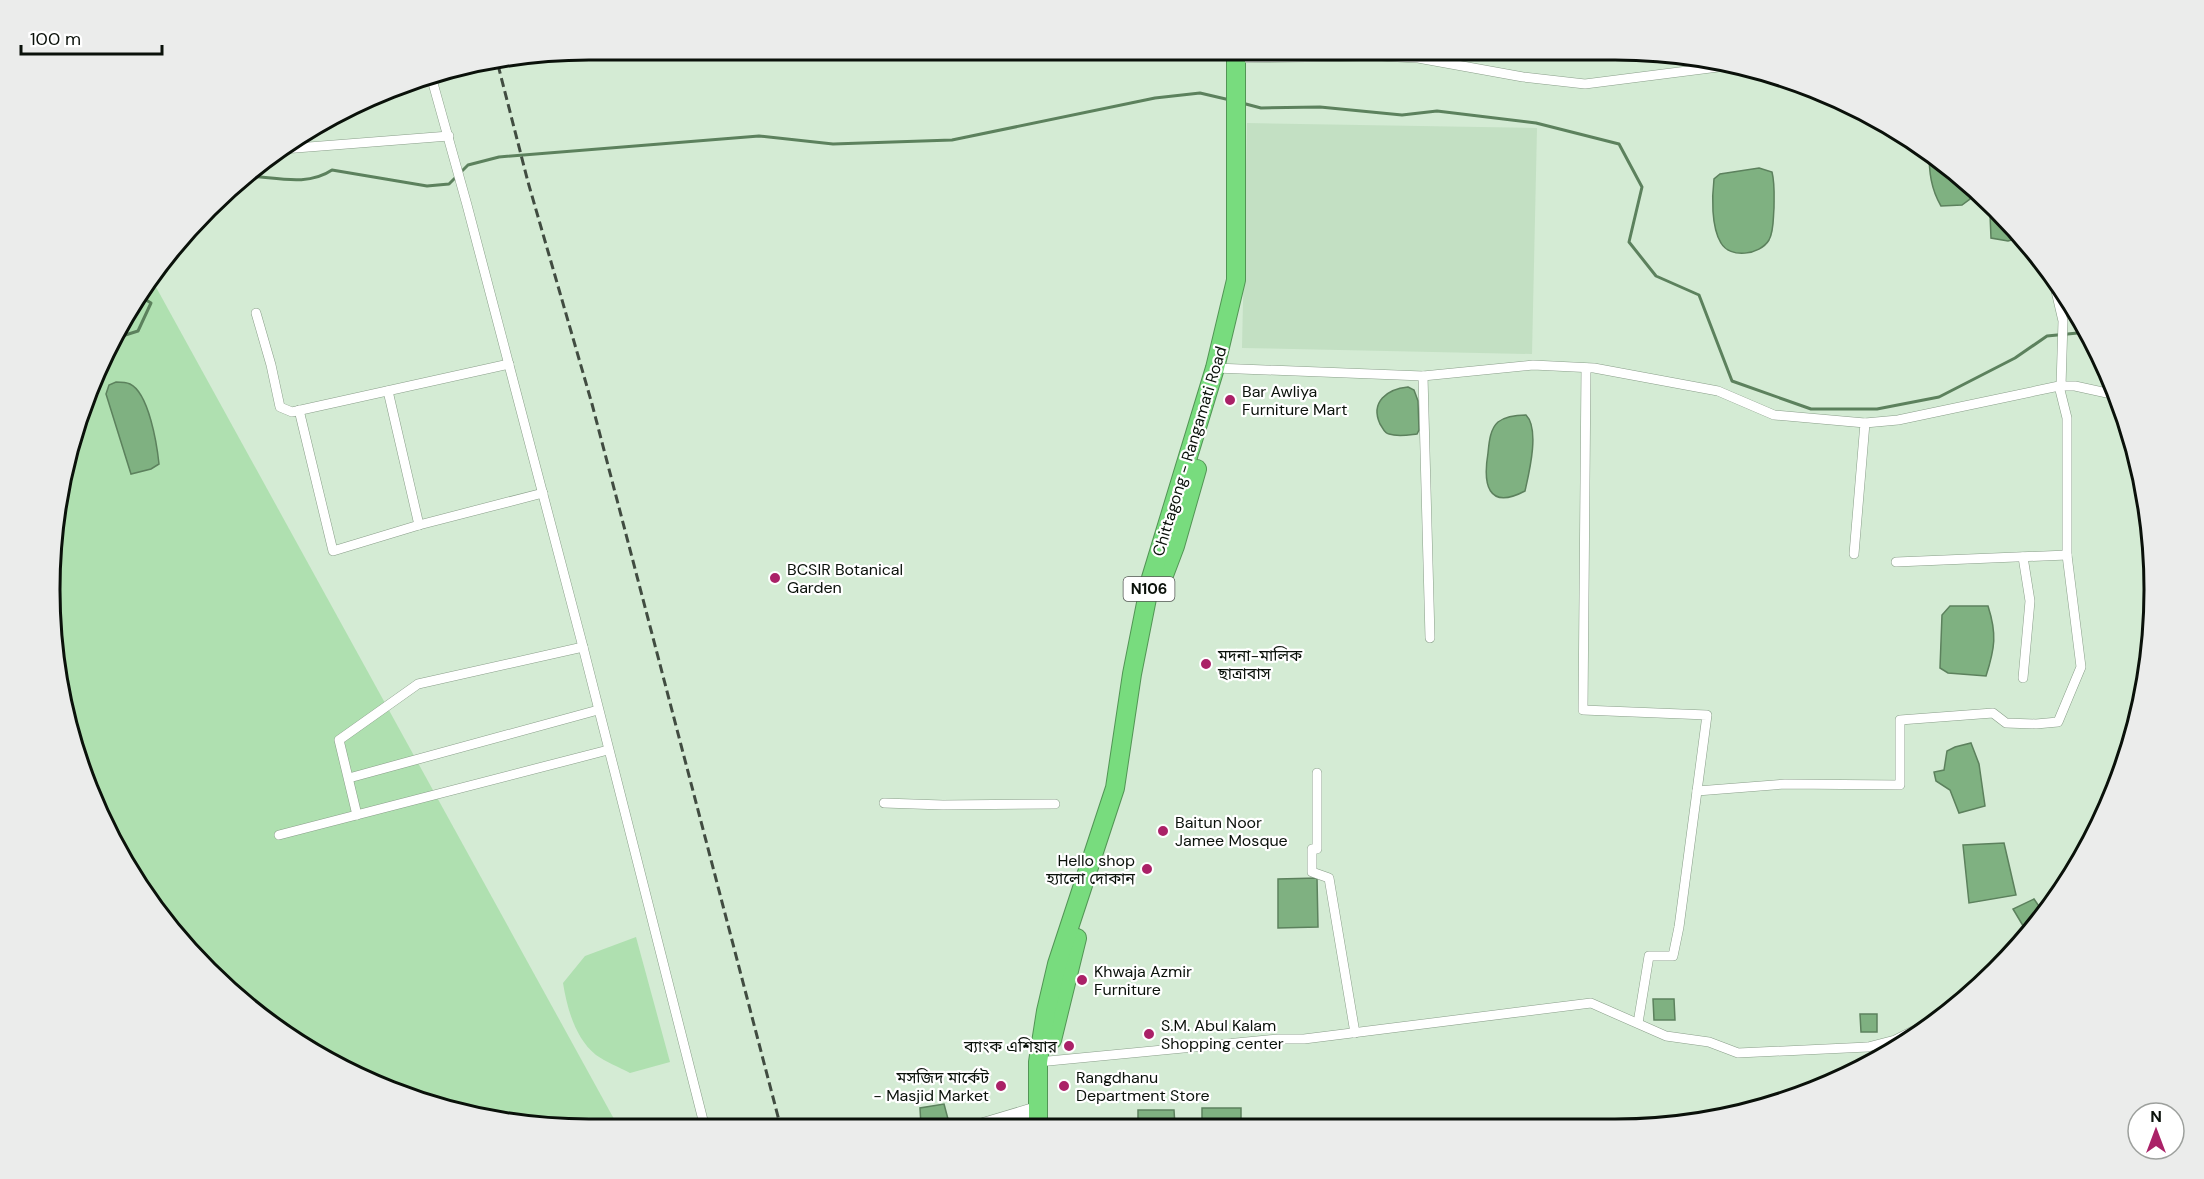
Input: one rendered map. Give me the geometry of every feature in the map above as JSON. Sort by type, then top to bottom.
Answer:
[{"type":"highway","name":"Chittagong - Rangamati Road","points":[[1037,1118],[1046,1011],[1057,964],[1115,788],[1132,674],[1151,578],[1221,368],[1236,280],[1239,60]]},
{"type":"highway","name":"Chittagong - Rangamati Road","points":[[1042,1063],[1047,1119]]},
{"type":"street","points":[[1429,60],[1500,73],[1585,84],[1707,68]]},
{"type":"street","points":[[433,84],[449,135],[583,646],[703,1119]]},
{"type":"street","points":[[297,148],[449,135]]},
{"type":"street","points":[[1697,791],[1785,784],[1900,785],[1900,720],[1993,713],[2006,723],[2058,722],[2081,667],[2067,555],[2067,418],[2060,386],[2063,321],[2058,300]]},
{"type":"street","points":[[256,313],[280,407],[292,412],[509,364]]},
{"type":"street","points":[[1221,368],[1423,376],[1533,365],[1586,368],[1718,391],[1774,415],[1865,423],[1899,420],[2060,386],[2075,386],[2106,393]]},
{"type":"street","points":[[1586,368],[1583,710],[1707,715],[1679,927],[1672,956],[1648,956],[1638,1023]]},
{"type":"street","points":[[1423,376],[1431,638]]},
{"type":"street","points":[[388,391],[419,525]]},
{"type":"street","points":[[299,410],[333,551],[419,525],[543,493]]},
{"type":"street","points":[[1854,554],[1865,423]]},
{"type":"street","points":[[1896,562],[2067,555]]},
{"type":"street","points":[[2023,556],[2030,601],[2023,678]]},
{"type":"street","points":[[357,814],[339,740],[418,684],[583,646]]},
{"type":"street","points":[[349,778],[598,710]]},
{"type":"street","points":[[279,835],[608,750]]},
{"type":"street","points":[[1317,773],[1317,849],[1312,849],[1312,872],[1329,878],[1355,1033]]},
{"type":"street","points":[[884,803],[1055,804]]},
{"type":"street","points":[[1042,1063],[1355,1033],[1591,1003],[1666,1036],[1709,1042],[1738,1053],[1868,1047],[1887,1043]]},
{"type":"shaded area","points":[[1247,123],[1537,128],[1532,354],[1242,348]]},
{"type":"shaded area","points":[[1929,163],[1964,191],[1970,199],[1962,205],[1941,206],[1931,180]]},
{"type":"shaded area","points":[[1759,168],[1772,172],[1773,176],[1774,208],[1771,236],[1765,245],[1752,252],[1731,251],[1721,243],[1715,229],[1714,179],[1720,174]]},
{"type":"shaded area","points":[[1990,216],[2013,240],[1991,238]]},
{"type":"shaded area","points":[[155,286],[614,1119],[555,1118],[486,1109],[452,1101],[387,1079],[325,1048],[267,1010],[215,964],[169,912],[131,854],[100,792],[78,727],[70,693],[61,624],[61,555],[70,486],[88,419],[115,355]]},
{"type":"shaded area","points":[[116,382],[128,383],[137,389],[147,408],[159,464],[151,469],[131,474],[106,394],[109,385]]},
{"type":"shaded area","points":[[1408,387],[1414,390],[1418,401],[1419,430],[1417,434],[1407,435],[1387,433],[1377,416],[1379,403],[1387,394]]},
{"type":"shaded area","points":[[1526,415],[1530,422],[1533,440],[1525,491],[1502,498],[1495,496],[1490,491],[1486,474],[1492,432],[1501,420]]},
{"type":"shaded area","points":[[1950,606],[1988,606],[1994,641],[1986,676],[1948,673],[1940,668],[1942,615]]},
{"type":"shaded area","points":[[1971,743],[1979,764],[1985,806],[1959,813],[1950,790],[1936,781],[1934,772],[1944,770],[1947,751]]},
{"type":"shaded area","points":[[2004,843],[2016,895],[1969,903],[1963,845]]},
{"type":"shaded area","points":[[1317,878],[1318,927],[1278,928],[1278,879]]},
{"type":"shaded area","points":[[2034,899],[2039,906],[2023,926],[2013,909]]},
{"type":"shaded area","points":[[636,937],[670,1062],[630,1073],[596,1055],[583,1040],[570,1012],[563,983],[585,956]]},
{"type":"shaded area","points":[[1653,999],[1674,999],[1675,1020],[1654,1020]]},
{"type":"shaded area","points":[[1860,1014],[1877,1014],[1877,1032],[1861,1032]]},
{"type":"shaded area","points":[[944,1104],[948,1119],[921,1119],[920,1108]]},
{"type":"shaded area","points":[[1202,1108],[1241,1108],[1241,1119],[1202,1119]]},
{"type":"shaded area","points":[[1138,1110],[1174,1110],[1175,1119],[1138,1119]]},
{"type":"waterway","points":[[257,177],[302,180],[332,170],[427,186],[449,184],[468,165],[499,157],[759,136],[833,144],[952,140],[1155,98],[1200,93],[1230,100]]},
{"type":"waterway","points":[[1242,103],[1261,108],[1320,107],[1402,115],[1437,111],[1536,123],[1619,144],[1642,187],[1629,242],[1656,276],[1699,295],[1732,381],[1811,409],[1877,409],[1939,397],[2015,358],[2047,336],[2077,333]]},
{"type":"waterway","points":[[126,335],[138,331],[151,303],[146,300]]},
{"type":"railway","points":[[499,68],[528,182],[592,404],[779,1119]]},
{"type":"place","name":"Bar Awliya Furniture Mart","points":[[1230,400]]},
{"type":"place","name":"BCSIR Botanical Garden","points":[[775,578]]},
{"type":"place","name":"মদনা-মালিক ছাত্রাবাস","points":[[1206,664]]},
{"type":"place","name":"Baitun Noor Jamee Mosque","points":[[1163,831]]},
{"type":"place","name":"Hello shop হ্যালো দোকান","points":[[1147,869]]},
{"type":"place","name":"Khwaja Azmir Furniture","points":[[1082,980]]},
{"type":"place","name":"S.M. Abul Kalam Shopping center","points":[[1149,1034]]},
{"type":"place","name":"ব্যাংক এশিয়ার","points":[[1069,1046]]},
{"type":"place","name":"মসজিদ মার্কেট - Masjid Market","points":[[1001,1086]]},
{"type":"place","name":"Rangdhanu Department Store","points":[[1064,1086]]}]
